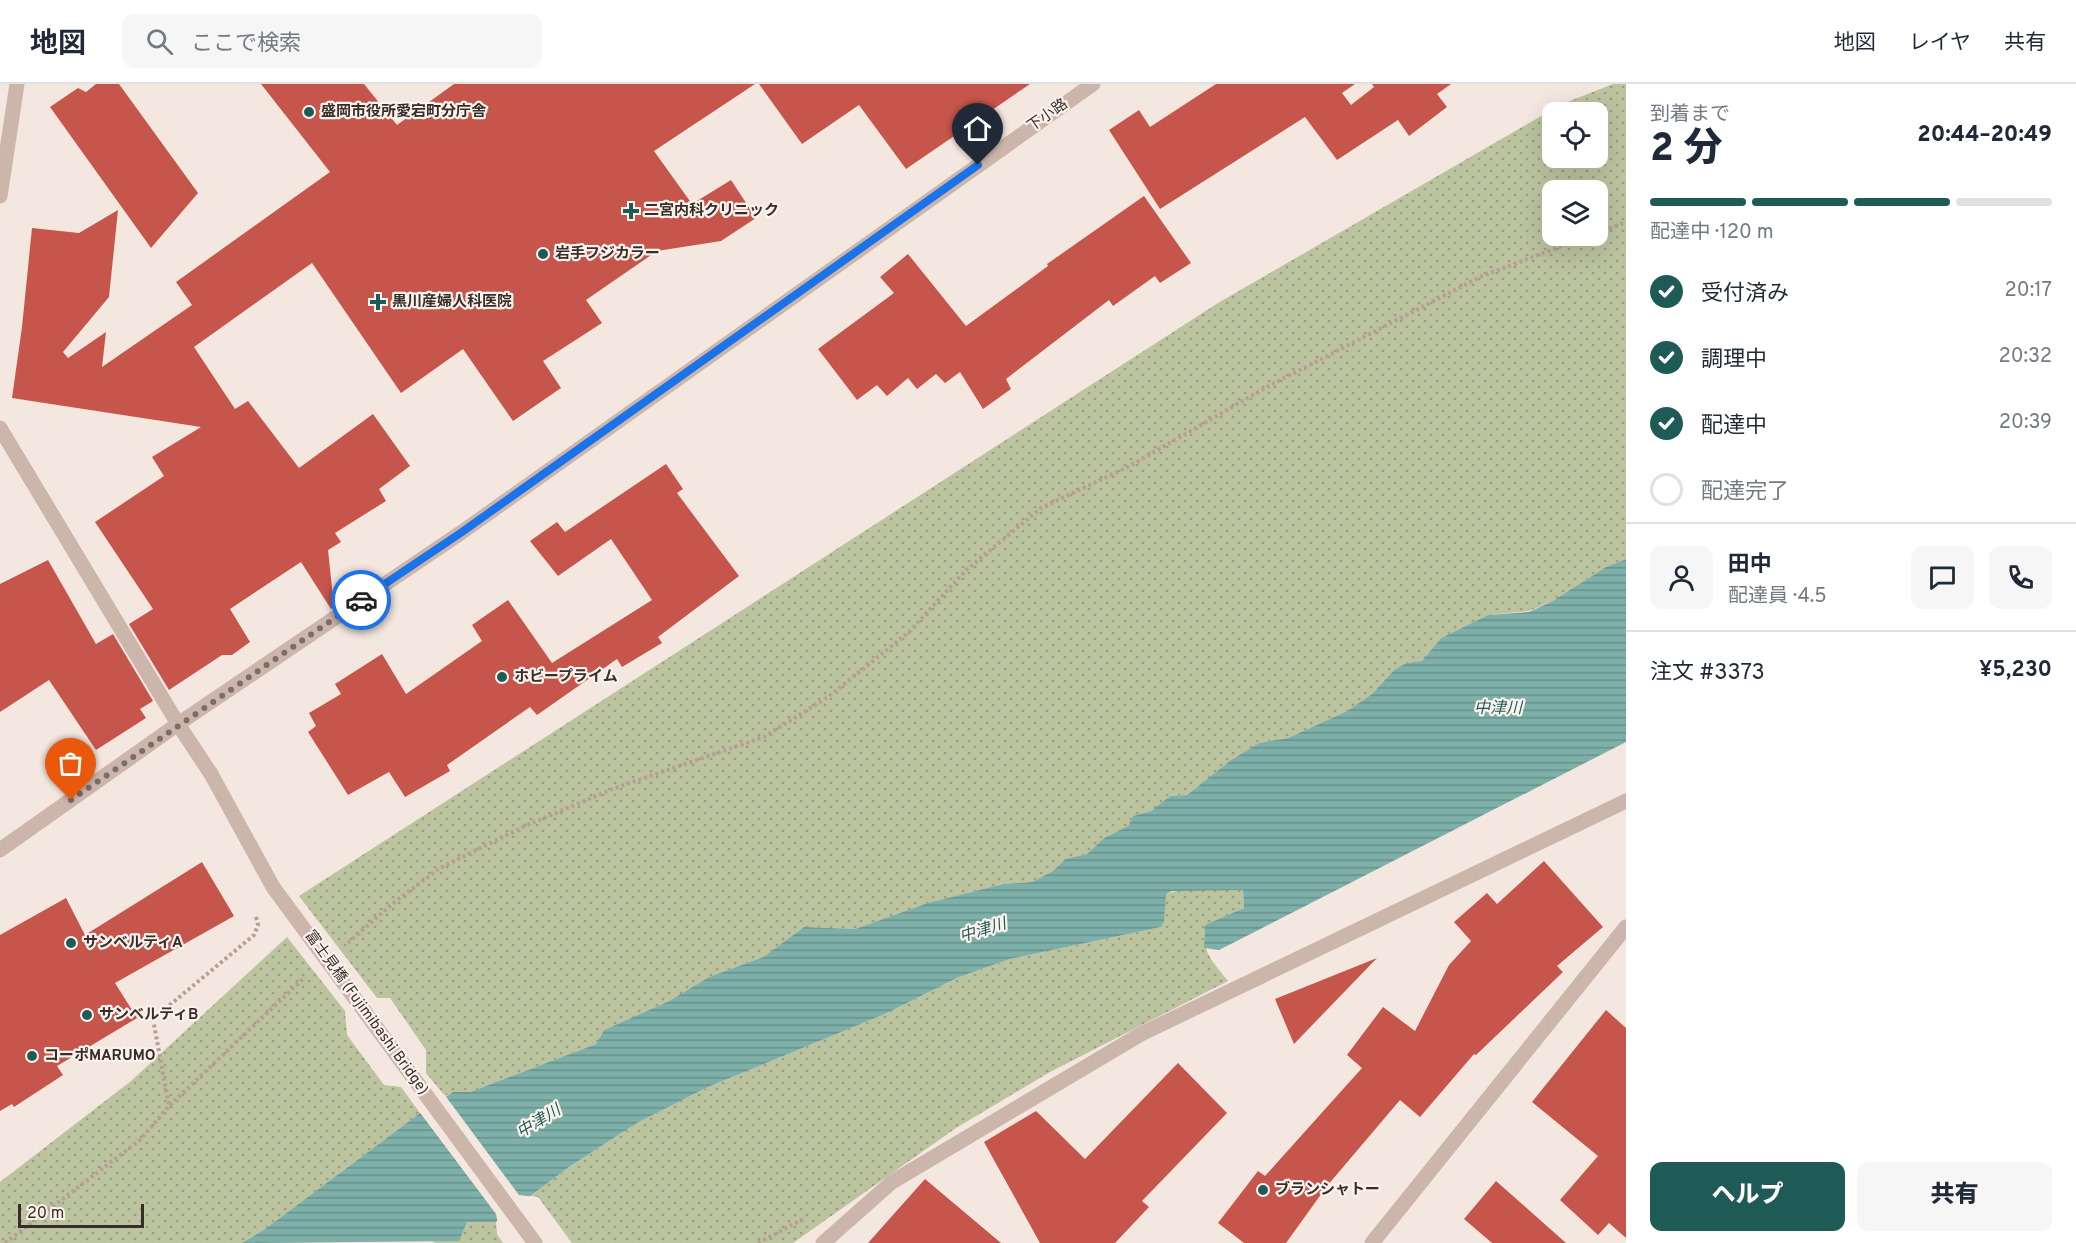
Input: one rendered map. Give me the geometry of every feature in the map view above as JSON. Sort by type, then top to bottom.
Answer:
[{"type":"street","points":[[0,196],[17,84]]},
{"type":"street","name":"下小路","points":[[0,850],[178,724],[462,532],[1093,84]]},
{"type":"street","name":"富士見橋 (Fujimibashi Bridge)","points":[[0,428],[178,724],[211,774],[273,887],[535,1243]]},
{"type":"street","points":[[824,1243],[892,1182],[1141,1034],[1626,801]]},
{"type":"street","points":[[1372,1243],[1626,927]]},
{"type":"path","points":[[1608,229],[1626,222]]},
{"type":"path","points":[[342,948],[392,904],[440,868],[525,826],[615,788],[764,737],[819,703],[909,632],[965,572],[1041,508],[1130,466],[1267,387],[1482,276],[1562,246]]},
{"type":"path","points":[[169,1106],[153,1018],[254,935],[258,924],[253,910]]},
{"type":"path","points":[[5,1243],[140,1140],[169,1106],[309,974]]},
{"type":"green space","points":[[1613,84],[1626,84],[1626,559],[1606,567],[1551,602],[1529,611],[1488,615],[1441,638],[1422,661],[1406,663],[1394,670],[1372,694],[1347,711],[1288,738],[1259,743],[1231,760],[1187,795],[1170,796],[1151,811],[1133,816],[1128,826],[1104,838],[1087,854],[1065,859],[1053,871],[1032,882],[1003,884],[929,903],[855,929],[804,927],[763,957],[709,977],[669,1001],[604,1030],[596,1044],[470,1092],[453,1092],[445,1096],[426,1073],[426,1050],[390,998],[377,998],[299,896],[1218,303],[1542,116],[1542,168],[1608,168],[1608,102],[1567,102]]},
{"type":"green space","points":[[1183,889],[1243,889],[1244,908],[1206,925],[1206,949],[1228,981],[1050,1072],[956,1128],[793,1243],[572,1243],[538,1197],[531,1196],[569,1167],[637,1123],[708,1087],[885,1014],[959,977],[1010,959],[1161,927],[1166,894]]},
{"type":"green space","points":[[287,937],[345,1011],[347,1035],[384,1085],[401,1087],[420,1113],[265,1229],[242,1243],[0,1243],[0,1182],[131,1081]]},
{"type":"green space","points":[[467,1222],[496,1222],[497,1234],[503,1243],[432,1243],[437,1240],[458,1241]]},
{"type":"water","name":"中津川","points":[[1626,559],[1626,742],[1219,950],[1204,948],[1205,925],[1244,908],[1243,890],[1172,891],[1166,894],[1164,921],[1161,927],[1010,959],[959,977],[885,1014],[708,1087],[637,1123],[569,1167],[496,1222],[467,1222],[459,1241],[242,1243],[265,1229],[420,1113],[453,1092],[470,1092],[596,1044],[604,1030],[669,1001],[709,977],[763,957],[804,927],[855,929],[928,903],[1003,884],[1032,882],[1053,871],[1065,859],[1087,854],[1104,838],[1128,826],[1133,816],[1151,811],[1170,796],[1187,795],[1231,760],[1259,743],[1288,738],[1347,711],[1372,694],[1394,670],[1406,663],[1422,661],[1441,638],[1488,615],[1529,612],[1551,602],[1606,567]]},
{"type":"pier","points":[[444,1094],[519,1195],[535,1197],[498,1224],[496,1214],[418,1110]]},
{"type":"building","points":[[96,84],[119,84],[198,193],[151,248],[50,107],[78,88],[86,92]]},
{"type":"building","points":[[261,84],[364,84],[397,125],[454,84],[755,84],[654,151],[692,204],[731,180],[756,218],[721,241],[657,251],[586,300],[602,323],[543,361],[561,388],[513,421],[463,349],[401,393],[312,263],[194,347],[235,409],[248,401],[299,468],[373,414],[410,466],[379,489],[386,501],[335,533],[341,542],[328,550],[334,607],[331,609],[301,562],[230,609],[250,642],[232,655],[222,655],[169,690],[129,624],[153,609],[95,522],[164,476],[152,457],[201,427],[12,398],[32,228],[79,233],[118,210],[109,297],[63,352],[68,358],[106,332],[102,367],[192,305],[176,282],[330,172]]},
{"type":"building","points":[[759,84],[1030,84],[906,169],[859,105],[802,144]]},
{"type":"building","points":[[1216,84],[1355,84],[1342,93],[1351,105],[1374,87],[1372,84],[1451,84],[1437,94],[1447,107],[1409,136],[1398,120],[1337,160],[1305,117],[1160,209],[1109,130],[1139,110],[1150,127]]},
{"type":"building","points":[[1144,196],[1191,263],[1160,283],[1155,276],[1113,306],[1109,300],[1006,379],[1011,389],[983,409],[960,372],[945,383],[936,374],[917,389],[908,378],[887,396],[877,385],[857,400],[818,349],[894,293],[880,277],[908,254],[966,326],[1048,266],[1047,264]]},
{"type":"building","points":[[666,464],[683,489],[677,493],[739,576],[658,637],[662,643],[622,667],[617,659],[537,715],[530,707],[447,765],[450,771],[405,797],[389,772],[348,795],[308,732],[316,726],[309,713],[341,694],[335,684],[382,654],[406,694],[482,641],[472,625],[508,600],[552,663],[652,600],[611,539],[558,576],[530,541],[557,522],[565,532]]},
{"type":"building","points":[[48,560],[96,644],[113,634],[153,701],[140,709],[146,718],[96,750],[49,680],[0,712],[0,584]]},
{"type":"building","points":[[1544,861],[1603,927],[1557,966],[1563,972],[1476,1055],[1474,1054],[1420,1117],[1400,1100],[1327,1186],[1286,1243],[1244,1243],[1218,1223],[1258,1171],[1265,1176],[1362,1068],[1347,1055],[1383,1007],[1415,1031],[1449,965],[1471,941],[1454,922],[1487,893],[1497,904]]},
{"type":"building","points":[[202,862],[234,916],[115,983],[137,1018],[57,1066],[63,1075],[14,1107],[12,1104],[0,1111],[0,935],[66,898],[85,935]]},
{"type":"building","points":[[1377,958],[1294,1044],[1275,999]]},
{"type":"building","points":[[1606,1010],[1626,1028],[1626,1238],[1609,1223],[1598,1235],[1560,1200],[1598,1156],[1532,1102]]},
{"type":"building","points":[[1178,1063],[1227,1113],[1142,1201],[1149,1207],[1115,1243],[1040,1243],[984,1142],[1036,1111],[1085,1159]]},
{"type":"building","points":[[925,1179],[1001,1243],[868,1243]]},
{"type":"building","points":[[1496,1181],[1566,1243],[1492,1243],[1464,1219]]},
{"type":"way so far","points":[[71,800],[178,724],[361,600]]},
{"type":"place","name":"盛岡市役所愛宕町分庁舎","points":[[309,112]]},
{"type":"place","name":"二宮内科クリニック","points":[[631,211]]},
{"type":"place","name":"岩手フジカラー","points":[[543,254]]},
{"type":"place","name":"黒川産婦人科医院","points":[[378,302]]},
{"type":"place","name":"ホビープライム","points":[[502,677]]},
{"type":"place","name":"サンベルティA","points":[[71,943]]},
{"type":"place","name":"サンベルティB","points":[[87,1015]]},
{"type":"place","name":"コーポMARUMO","points":[[32,1056]]},
{"type":"place","name":"ブランシャトー","points":[[1263,1190]]},
{"type":"route","points":[[361,600],[462,532],[978,165]]}]
